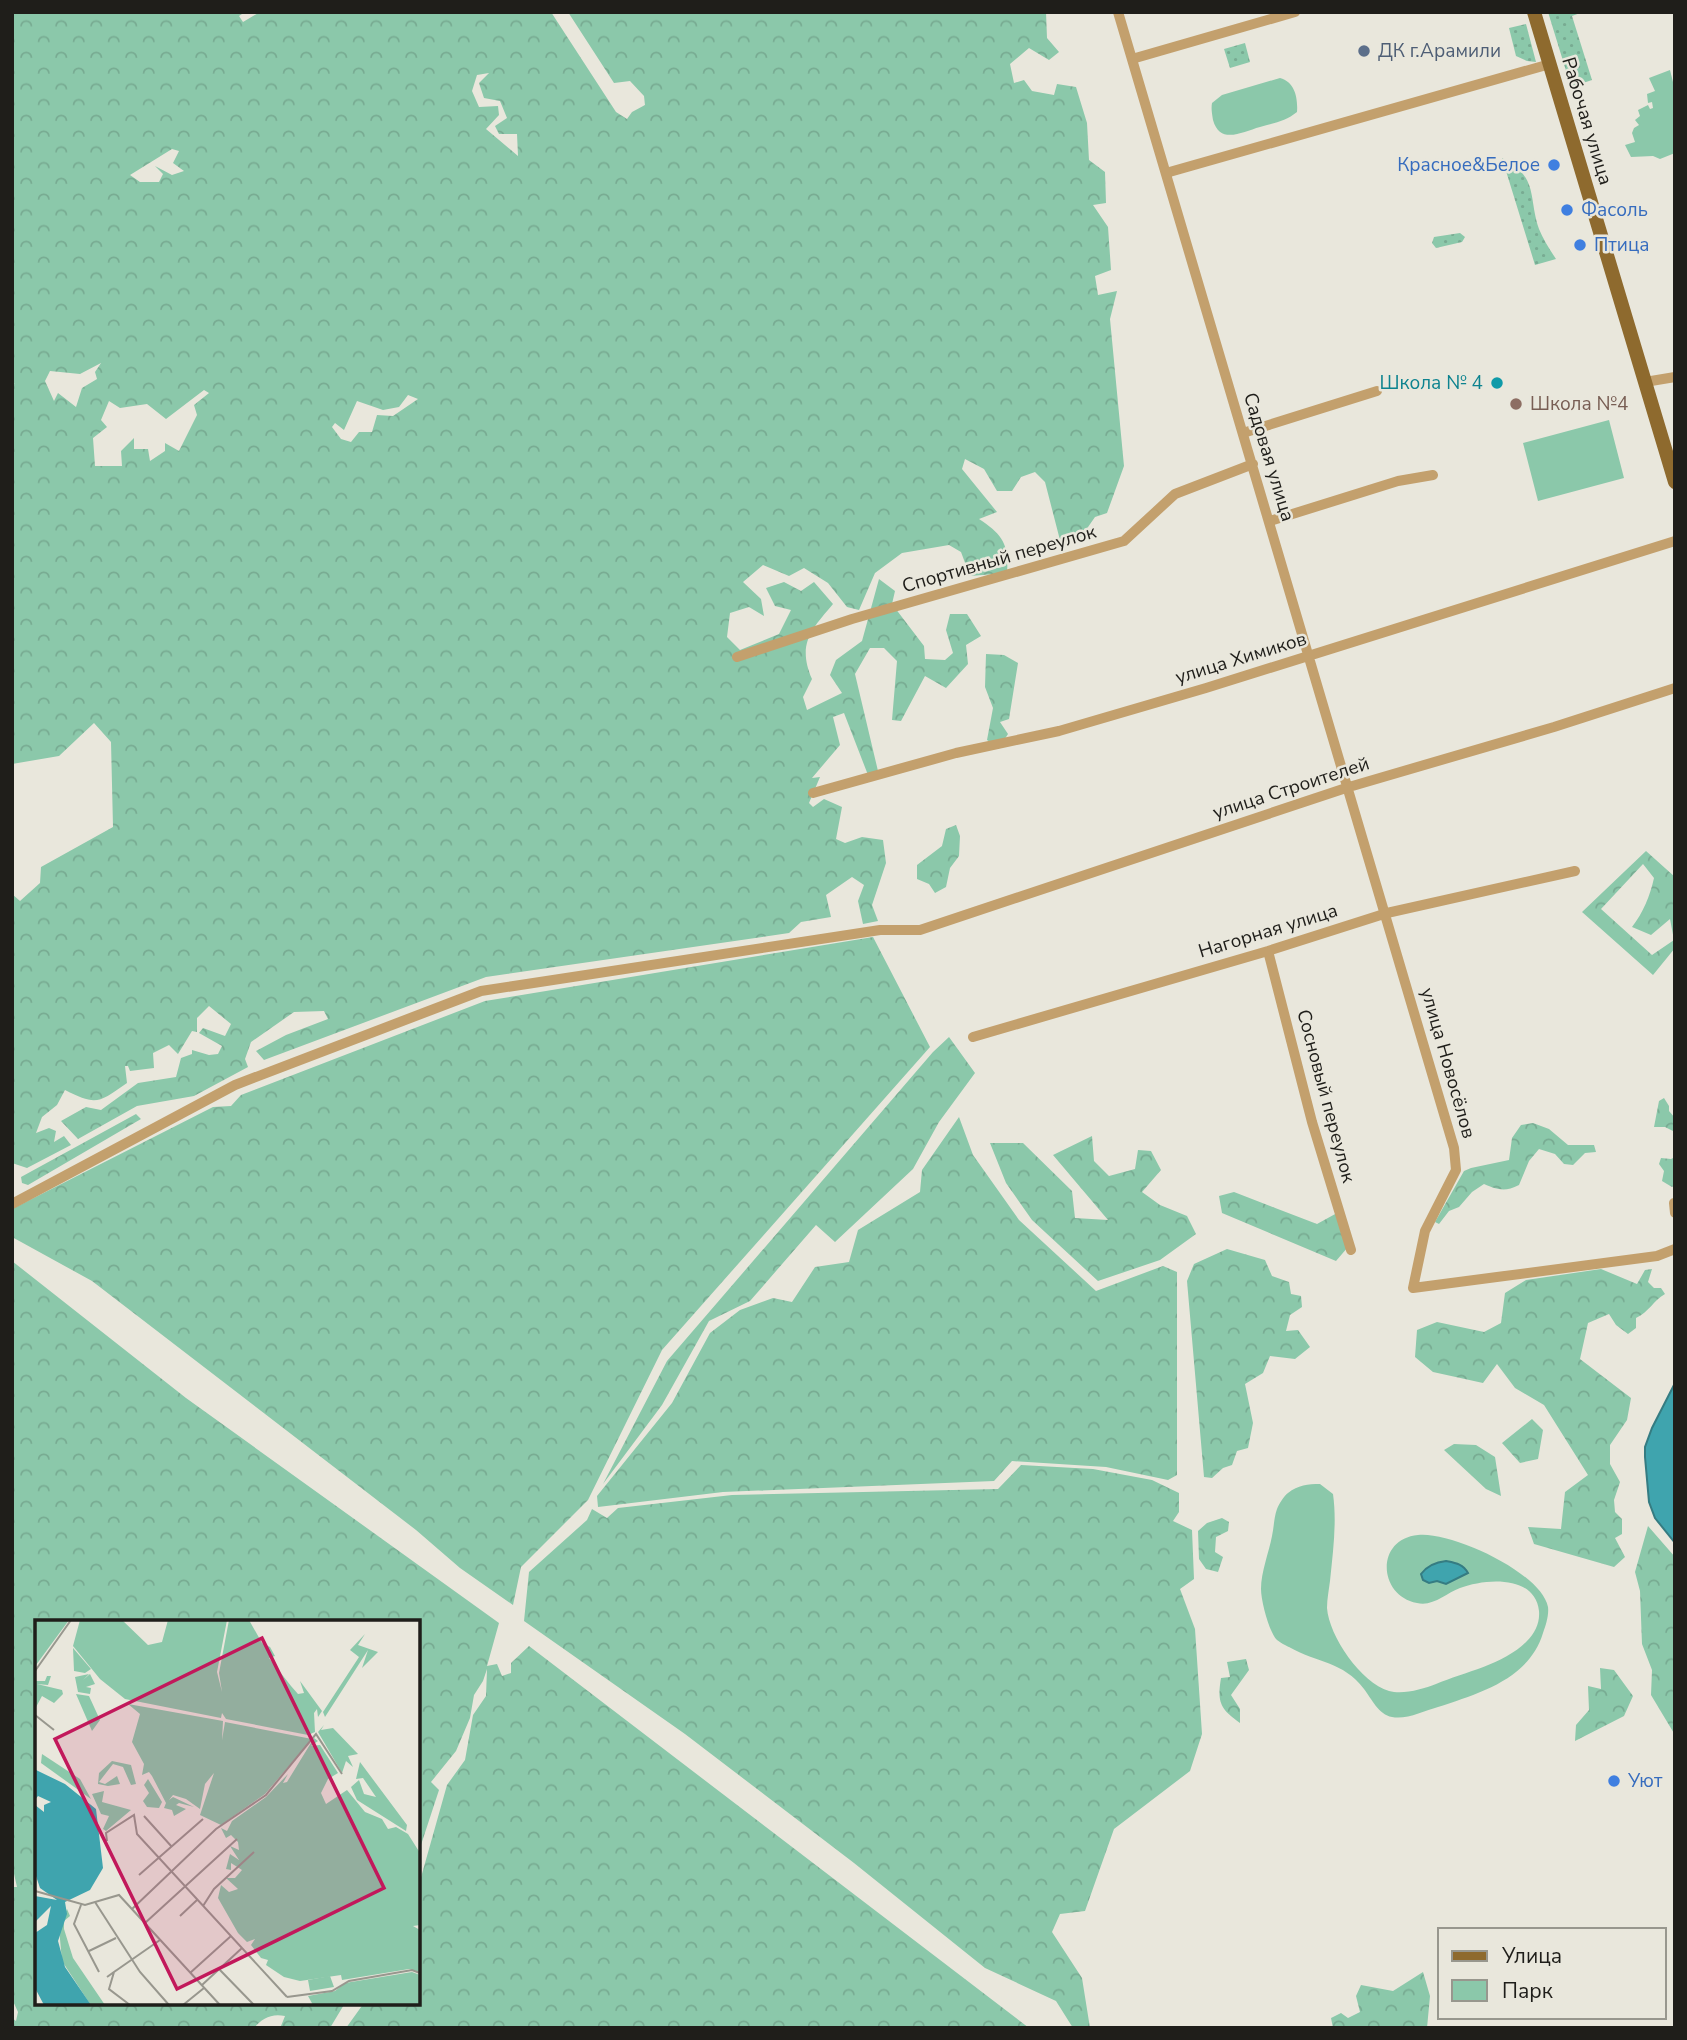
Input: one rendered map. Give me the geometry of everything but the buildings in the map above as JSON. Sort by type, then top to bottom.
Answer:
[{"type":"main road","name":"Рабочая улица","points":[[1534,12],[1675,482]]},
{"type":"street","name":"Садовая улица","points":[[1118,12],[1387,913]]},
{"type":"street","points":[[1132,59],[1295,12]]},
{"type":"street","points":[[1166,173],[1550,65]]},
{"type":"street","points":[[1645,382],[1675,377]]},
{"type":"street","points":[[1243,433],[1377,391]]},
{"type":"street","name":"Спортивный переулок","points":[[737,657],[852,620],[1124,541],[1175,494],[1253,464]]},
{"type":"street","points":[[1270,521],[1398,481],[1433,475]]},
{"type":"street","name":"улица Химиков","points":[[813,793],[956,753],[1059,730],[1675,541]]},
{"type":"street","name":"улица Строителей","points":[[12,1204],[235,1085],[481,992],[880,930],[920,930],[1349,787],[1554,727],[1675,688]]},
{"type":"street","name":"Нагорная улица","points":[[973,1037],[1268,951],[1387,913],[1575,871]]},
{"type":"street","name":"улица Новосёлов","points":[[1387,913],[1454,1148],[1456,1170],[1425,1231],[1413,1288],[1657,1256],[1675,1249]]},
{"type":"street","name":"Сосновый переулок","points":[[1268,951],[1312,1122],[1351,1250]]},
{"type":"street","points":[[1674,1203],[1675,1213]]},
{"type":"green space","points":[[12,12],[245,12],[239,16],[243,22],[260,12],[551,12],[616,112],[627,119],[632,112],[645,105],[644,96],[630,81],[614,83],[568,12],[1046,12],[1047,38],[1059,52],[1049,60],[1029,48],[1010,64],[1014,83],[1024,80],[1032,91],[1054,95],[1057,84],[1076,87],[1087,123],[1089,160],[1105,172],[1106,203],[1093,205],[1108,227],[1111,270],[1095,276],[1098,295],[1117,291],[1110,319],[1124,466],[1107,513],[1095,517],[1079,540],[1061,544],[1045,482],[1035,472],[1021,477],[1012,491],[997,491],[984,469],[965,459],[962,469],[997,512],[979,519],[1003,541],[1007,555],[1007,573],[970,576],[961,552],[949,545],[902,553],[875,573],[859,610],[847,607],[828,583],[804,568],[789,576],[763,565],[743,582],[761,599],[764,616],[749,607],[730,613],[727,637],[740,650],[779,634],[791,610],[775,606],[766,588],[784,582],[801,591],[814,582],[833,604],[818,622],[806,647],[812,679],[803,697],[807,710],[842,693],[830,675],[836,660],[862,641],[879,579],[895,591],[892,604],[924,646],[925,659],[945,660],[953,653],[946,630],[950,614],[967,614],[981,636],[966,645],[968,664],[946,688],[925,676],[901,721],[892,720],[897,661],[884,648],[870,648],[855,674],[878,771],[868,775],[844,713],[833,717],[840,745],[812,778],[820,777],[809,803],[813,807],[824,799],[842,807],[836,839],[845,843],[862,837],[883,840],[886,863],[872,905],[878,921],[863,924],[858,901],[864,885],[852,877],[826,895],[831,917],[801,922],[789,933],[486,977],[264,1060],[256,1051],[286,1035],[328,1019],[324,1011],[294,1012],[251,1042],[245,1059],[248,1067],[194,1096],[137,1106],[78,1139],[61,1121],[86,1107],[101,1110],[138,1083],[176,1077],[181,1058],[192,1054],[192,1050],[209,1055],[218,1054],[222,1046],[199,1033],[203,1028],[225,1036],[231,1024],[209,1006],[197,1018],[197,1032],[192,1031],[178,1054],[169,1045],[153,1053],[154,1068],[130,1071],[128,1066],[125,1066],[127,1083],[110,1095],[91,1100],[65,1090],[57,1105],[42,1117],[36,1133],[49,1128],[56,1131],[54,1142],[64,1136],[71,1145],[27,1168],[12,1163],[12,894],[20,901],[40,883],[41,867],[113,827],[111,742],[94,723],[59,756],[12,764],[12,384],[15,383],[12,383]],"holes":[[[489,73],[479,83],[484,98],[500,101],[507,118],[495,126],[499,134],[517,134],[518,156],[486,129],[499,115],[498,106],[479,107],[472,91],[477,75]],[[172,149],[179,151],[173,163],[184,171],[172,175],[155,166],[163,174],[159,182],[140,182],[130,175]],[[101,363],[95,372],[97,379],[82,388],[76,407],[58,393],[54,401],[45,381],[50,371],[80,374]],[[204,390],[209,393],[194,405],[197,415],[179,451],[165,443],[165,451],[150,461],[148,449],[134,449],[134,438],[121,451],[122,466],[95,466],[93,438],[107,427],[101,420],[109,401],[120,408],[147,404],[166,419]],[[408,395],[418,399],[393,416],[377,415],[372,432],[359,432],[351,442],[341,439],[332,427],[335,423],[344,430],[357,401],[383,410],[399,407]]]},
{"type":"green space","points":[[1548,12],[1583,12],[1572,16],[1592,80],[1571,87]]},
{"type":"green space","points":[[1526,24],[1536,62],[1516,56],[1509,28]]},
{"type":"green space","points":[[1245,43],[1250,62],[1230,68],[1224,49]]},
{"type":"green space","points":[[1670,70],[1675,82],[1675,153],[1660,159],[1653,156],[1631,157],[1625,145],[1635,142],[1632,133],[1639,125],[1635,120],[1640,116],[1638,110],[1648,105],[1650,109],[1653,108],[1652,102],[1648,103],[1647,94],[1655,91],[1649,78]]},
{"type":"green space","points":[[1280,78],[1289,83],[1294,91],[1297,112],[1289,118],[1239,134],[1226,135],[1216,128],[1212,103],[1222,95]]},
{"type":"green space","points":[[1502,158],[1514,165],[1527,180],[1539,229],[1556,259],[1535,265]]},
{"type":"green space","points":[[1460,233],[1465,237],[1462,242],[1436,248],[1432,243],[1434,237]]},
{"type":"green space","points":[[1609,420],[1624,478],[1538,501],[1523,443]]},
{"type":"green space","points":[[986,654],[1004,655],[1018,663],[1009,719],[1000,722],[1008,734],[999,748],[987,740],[993,708],[985,687]]},
{"type":"green space","points":[[956,825],[960,836],[959,856],[950,868],[946,887],[935,893],[929,884],[917,879],[917,865],[942,846],[946,829]]},
{"type":"green space","points":[[1646,851],[1675,877],[1675,948],[1653,975],[1582,912]],"holes":[[[1643,864],[1654,878],[1646,904],[1632,927],[1651,935],[1670,919],[1674,940],[1652,955],[1601,909]]]},
{"type":"green space","points":[[873,937],[930,1047],[662,1350],[588,1500],[521,1567],[513,1605],[460,1568],[416,1530],[92,1281],[12,1237],[12,1209],[213,1107],[231,1106],[241,1095],[485,1001]]},
{"type":"green space","points":[[949,1037],[975,1073],[939,1122],[913,1169],[835,1242],[816,1225],[750,1301],[709,1321],[662,1405],[603,1484],[667,1361],[933,1052]]},
{"type":"green space","points":[[1664,1098],[1675,1118],[1675,1132],[1665,1127],[1654,1127],[1659,1101]]},
{"type":"green space","points":[[136,1114],[141,1119],[28,1185],[22,1183],[21,1177]]},
{"type":"green space","points":[[959,1117],[973,1155],[1019,1220],[1096,1291],[1163,1266],[1177,1272],[1177,1475],[1168,1480],[1106,1467],[1012,1461],[994,1481],[723,1492],[598,1507],[597,1496],[672,1403],[710,1333],[740,1310],[773,1298],[792,1302],[815,1267],[849,1262],[858,1230],[920,1192],[922,1170]]},
{"type":"green space","points":[[1533,1123],[1549,1129],[1568,1145],[1594,1145],[1596,1152],[1585,1153],[1573,1165],[1564,1164],[1555,1154],[1539,1149],[1529,1161],[1519,1185],[1502,1189],[1484,1184],[1472,1192],[1459,1207],[1449,1211],[1439,1224],[1435,1222],[1464,1171],[1509,1160],[1512,1138],[1521,1125]]},
{"type":"green space","points":[[1092,1136],[1094,1161],[1109,1176],[1135,1169],[1138,1150],[1151,1151],[1161,1170],[1142,1192],[1160,1205],[1187,1216],[1196,1234],[1160,1260],[1098,1281],[1032,1220],[1006,1183],[990,1143],[1023,1143],[1072,1191],[1075,1218],[1108,1220],[1053,1155]]},
{"type":"green space","points":[[1675,1157],[1675,1185],[1672,1187],[1662,1181],[1664,1171],[1659,1164],[1661,1158]]},
{"type":"green space","points":[[1234,1192],[1317,1224],[1337,1213],[1348,1247],[1336,1261],[1222,1213],[1219,1196]]},
{"type":"green space","points":[[1227,1249],[1265,1260],[1272,1276],[1289,1282],[1291,1294],[1301,1296],[1302,1307],[1290,1315],[1286,1331],[1298,1330],[1310,1347],[1295,1359],[1270,1356],[1263,1373],[1245,1384],[1253,1423],[1248,1448],[1237,1451],[1232,1465],[1223,1468],[1212,1478],[1204,1477],[1187,1281],[1194,1264]]},
{"type":"green space","points":[[12,1261],[186,1398],[499,1623],[487,1666],[497,1664],[502,1676],[511,1673],[511,1663],[529,1646],[1029,2028],[346,2028],[363,2005],[420,2005],[420,1881],[447,1785],[465,1760],[473,1715],[486,1696],[487,1669],[474,1695],[470,1718],[456,1751],[431,1782],[439,1790],[420,1848],[420,1620],[35,1620],[35,2005],[344,2005],[330,2028],[285,2028],[281,2026],[285,2016],[276,2015],[260,2021],[254,2028],[12,2028],[12,2018],[16,2021],[18,2012],[12,1999],[12,1887],[17,1887],[12,1865]]},
{"type":"green space","points":[[1601,1269],[1637,1284],[1645,1270],[1652,1269],[1648,1282],[1654,1288],[1661,1288],[1665,1294],[1636,1318],[1636,1328],[1628,1334],[1616,1325],[1609,1314],[1588,1323],[1580,1359],[1631,1398],[1627,1420],[1610,1445],[1610,1464],[1620,1482],[1614,1500],[1615,1512],[1622,1519],[1622,1534],[1615,1538],[1625,1557],[1614,1567],[1534,1544],[1528,1527],[1561,1529],[1565,1492],[1588,1475],[1544,1405],[1515,1388],[1497,1364],[1483,1383],[1433,1372],[1415,1357],[1417,1330],[1437,1322],[1484,1332],[1501,1323],[1505,1293],[1526,1280]]},
{"type":"green space","points":[[1532,1419],[1543,1430],[1538,1459],[1520,1463],[1502,1443]]},
{"type":"green space","points":[[1454,1444],[1476,1445],[1495,1457],[1501,1496],[1486,1489],[1444,1450]]},
{"type":"green space","points":[[1021,1465],[1093,1469],[1152,1480],[1179,1493],[1179,1512],[1173,1521],[1192,1530],[1194,1579],[1180,1589],[1195,1629],[1202,1734],[1190,1771],[1114,1829],[1085,1911],[1060,1914],[1052,1932],[1082,1978],[1090,2028],[1073,2028],[1056,2001],[985,1968],[854,1863],[685,1734],[524,1621],[529,1572],[587,1520],[592,1509],[607,1518],[618,1508],[732,1495],[998,1489]]},
{"type":"green space","points":[[1320,1484],[1333,1494],[1334,1505],[1334,1537],[1327,1605],[1329,1619],[1348,1657],[1368,1679],[1395,1692],[1425,1688],[1508,1656],[1527,1641],[1538,1624],[1536,1599],[1529,1591],[1508,1582],[1471,1585],[1423,1604],[1404,1598],[1395,1590],[1389,1579],[1389,1556],[1394,1546],[1404,1539],[1418,1535],[1451,1540],[1492,1556],[1529,1580],[1542,1594],[1548,1607],[1547,1620],[1536,1649],[1527,1662],[1515,1673],[1486,1690],[1415,1715],[1397,1718],[1387,1716],[1379,1710],[1364,1689],[1347,1673],[1277,1640],[1266,1616],[1261,1589],[1276,1512],[1283,1498],[1292,1490]]},
{"type":"green space","points":[[1222,1518],[1229,1522],[1228,1531],[1216,1537],[1215,1552],[1223,1557],[1218,1572],[1206,1569],[1199,1559],[1198,1531],[1207,1523]]},
{"type":"green space","points":[[1648,1526],[1675,1557],[1675,1735],[1651,1695],[1652,1670],[1642,1644],[1640,1591],[1635,1572]]},
{"type":"green space","points":[[1246,1659],[1249,1670],[1231,1695],[1240,1709],[1240,1723],[1221,1704],[1220,1686],[1221,1678],[1230,1677],[1227,1662]]},
{"type":"green space","points":[[1600,1668],[1614,1670],[1633,1696],[1624,1716],[1575,1741],[1576,1725],[1589,1710],[1588,1686],[1601,1689]]},
{"type":"green space","points":[[1423,1972],[1430,1996],[1427,2028],[1333,2028],[1331,2018],[1341,2013],[1348,2018],[1360,2012],[1356,1996],[1361,1985],[1393,1991]]},
{"type":"water","points":[[1675,1383],[1675,1543],[1655,1518],[1649,1502],[1645,1447]]},
{"type":"water","points":[[1435,1563],[1456,1563],[1468,1573],[1446,1584],[1423,1580],[1421,1574],[1426,1569]]},
{"type":"place","name":"ДК г.Арамили","points":[[1364,51]]},
{"type":"place","name":"Красное&Белое","points":[[1554,165]]},
{"type":"place","name":"Фасоль","points":[[1567,210]]},
{"type":"place","name":"Птица","points":[[1580,245]]},
{"type":"place","name":"Школа № 4","points":[[1497,383]]},
{"type":"place","name":"Школа №4","points":[[1516,404]]},
{"type":"place","name":"Уют","points":[[1614,1781]]}]
